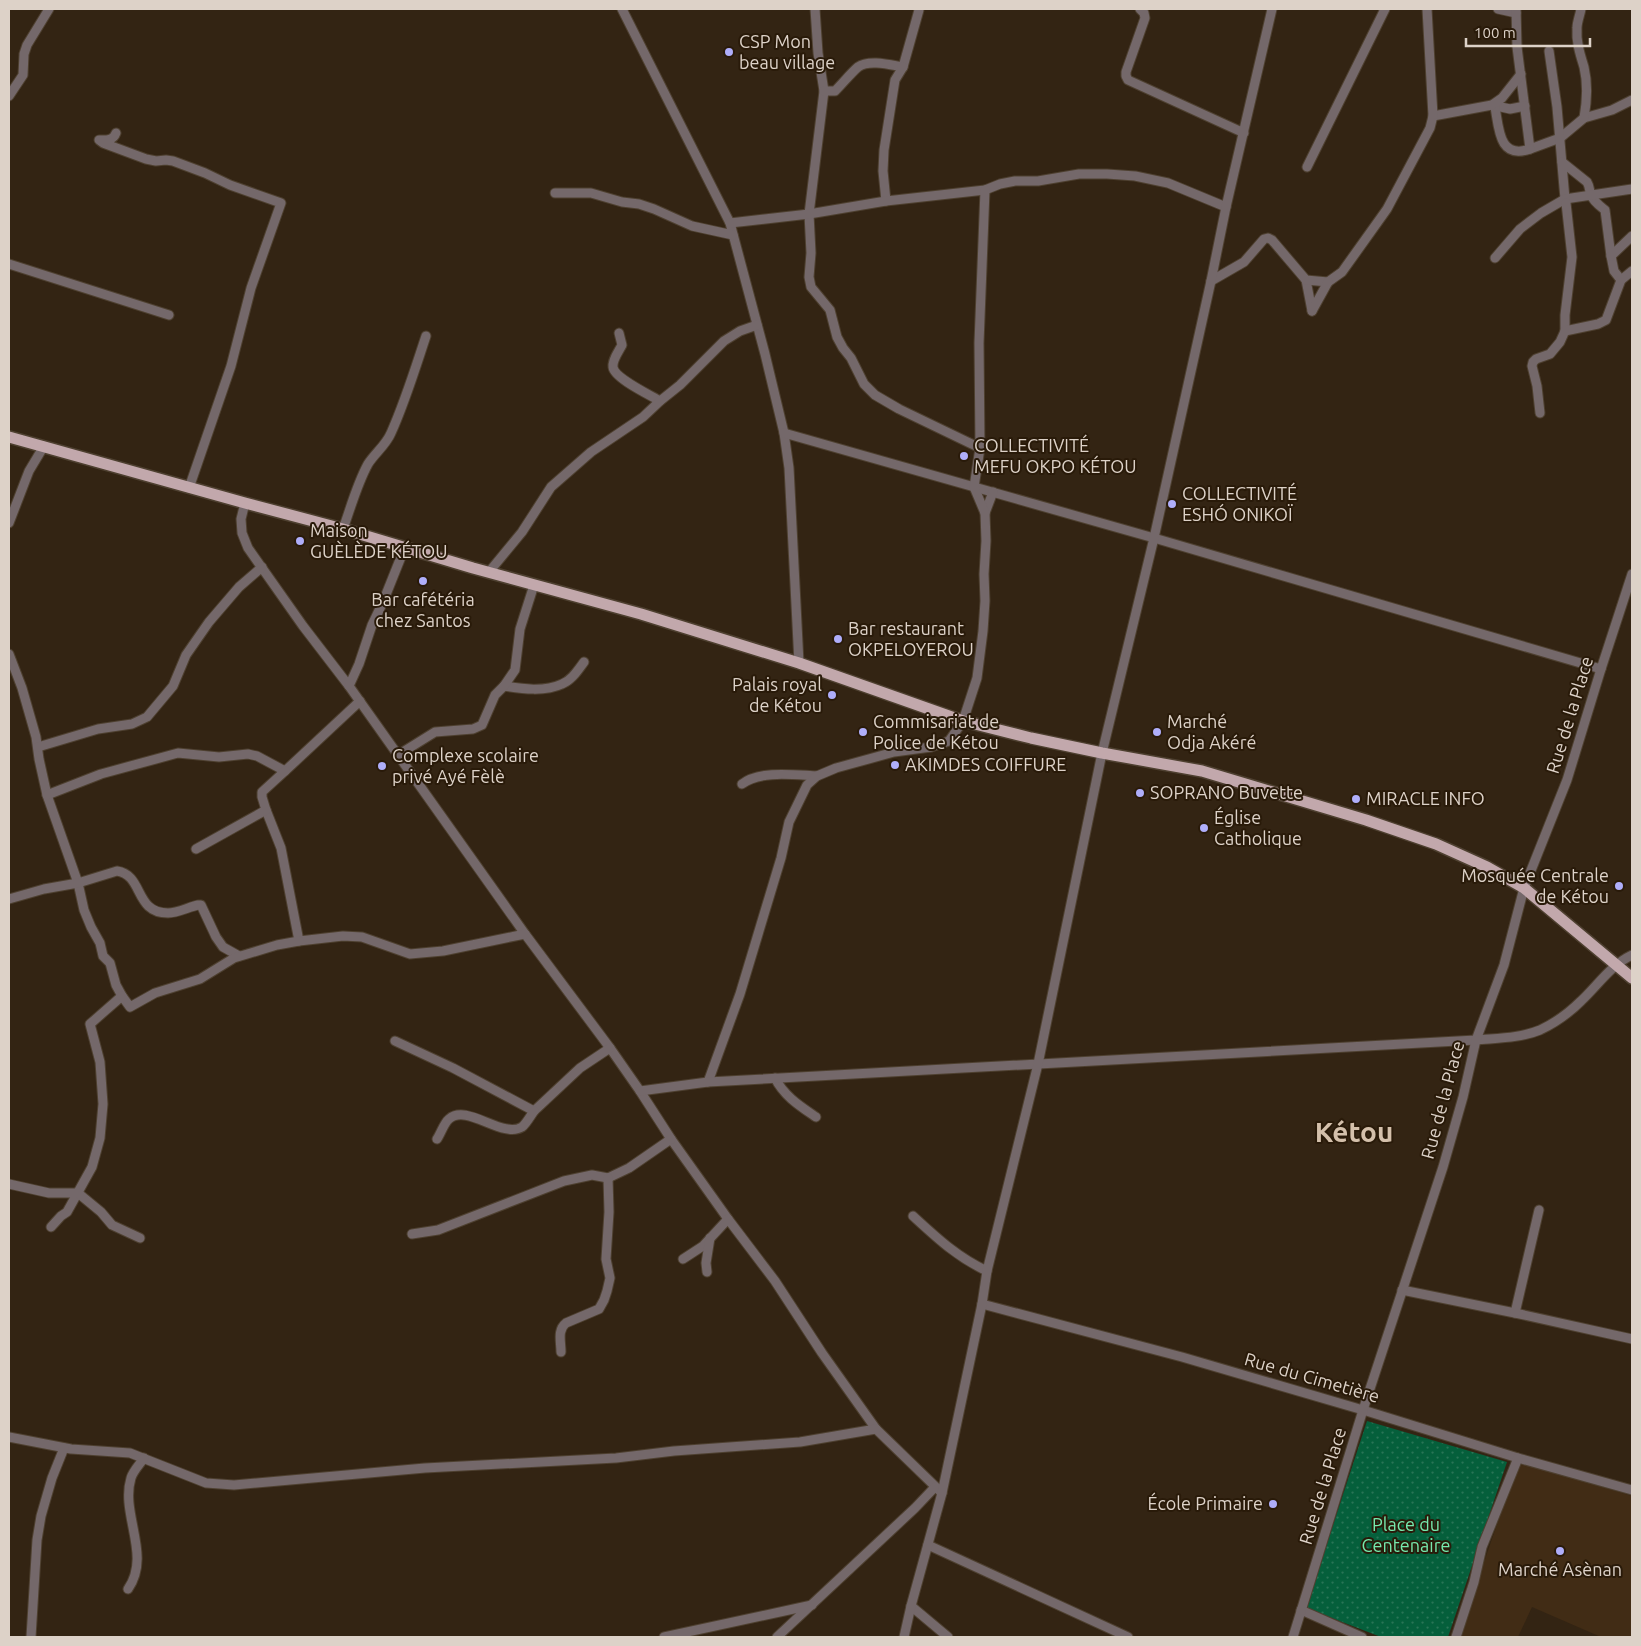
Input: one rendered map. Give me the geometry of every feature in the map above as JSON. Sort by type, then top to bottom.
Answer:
[{"type":"main road","points":[[9,437],[641,614],[799,664],[963,721],[1102,753],[1202,770],[1366,820],[1436,844],[1487,867],[1524,888],[1632,978]]},
{"type":"street","points":[[9,96],[23,74],[24,54],[27,45],[49,9]]},
{"type":"street","points":[[622,9],[730,223],[784,433],[789,468],[799,664]]},
{"type":"street","points":[[815,9],[818,53],[824,91],[809,214],[811,253],[809,277],[811,287],[830,310],[842,348],[850,358],[864,384],[875,395],[899,409],[980,448]]},
{"type":"street","points":[[1140,9],[1144,13],[1145,18],[1126,72],[1128,80],[1244,133]]},
{"type":"street","points":[[904,1637],[928,1545],[938,1490],[982,1304],[987,1272],[1038,1064],[1102,753],[1154,538],[1226,207],[1272,9]]},
{"type":"street","points":[[1307,166],[1386,9]]},
{"type":"street","points":[[1211,281],[1244,262],[1264,239],[1268,238],[1272,240],[1306,280],[1312,311],[1328,282],[1342,272],[1387,209],[1430,128],[1433,116],[1427,9]]},
{"type":"street","points":[[1498,9],[1516,11],[1517,47],[1530,149]]},
{"type":"street","points":[[1581,9],[1576,26],[1578,49],[1584,68],[1586,84],[1584,118]]},
{"type":"street","points":[[886,201],[883,171],[884,150],[895,80],[903,67],[919,10]]},
{"type":"street","points":[[1540,413],[1537,386],[1532,366],[1536,359],[1550,354],[1560,342],[1565,331],[1565,315],[1572,257],[1549,51]]},
{"type":"street","points":[[824,91],[836,91],[860,66],[867,64],[891,64],[903,67]]},
{"type":"street","points":[[1494,106],[1521,74]]},
{"type":"street","points":[[1494,106],[1504,143],[1508,149],[1515,152],[1530,149],[1560,138],[1584,118],[1612,110],[1632,100]]},
{"type":"street","points":[[1433,116],[1494,106],[1510,109],[1525,106]]},
{"type":"street","points":[[116,133],[114,137],[108,140],[99,140],[146,159],[166,160],[205,173],[230,185],[281,203],[251,288],[231,366],[189,488]]},
{"type":"street","points":[[1562,162],[1587,182],[1596,203],[1605,210],[1614,271],[1621,280]]},
{"type":"street","points":[[730,223],[809,214],[886,201],[985,190],[1015,181],[1038,181],[1079,174],[1135,176],[1168,183],[1226,207]]},
{"type":"street","points":[[1495,258],[1520,229],[1540,213],[1565,201],[1632,189]]},
{"type":"street","points":[[708,1082],[740,994],[781,858],[789,822],[807,786],[817,776],[836,768],[894,752],[931,747],[950,741],[963,721],[977,678],[984,632],[986,541],[985,513],[974,487],[980,448],[980,343],[985,190]]},
{"type":"street","points":[[555,193],[585,192],[599,195],[654,209],[692,226],[733,235]]},
{"type":"street","points":[[1611,256],[1632,236]]},
{"type":"street","points":[[9,264],[169,315]]},
{"type":"street","points":[[1565,331],[1598,324],[1606,320],[1621,280],[1632,271]]},
{"type":"street","points":[[1306,280],[1328,282]]},
{"type":"street","points":[[489,572],[522,532],[550,487],[591,452],[643,417],[680,385],[724,341],[740,331],[757,325]]},
{"type":"street","points":[[619,333],[622,346],[613,362],[615,373],[660,401]]},
{"type":"street","points":[[343,529],[364,471],[391,434],[407,396],[426,336]]},
{"type":"street","points":[[784,433],[1154,538],[1601,669]]},
{"type":"street","points":[[9,523],[29,471],[44,446]]},
{"type":"street","points":[[985,513],[993,492]]},
{"type":"street","points":[[245,503],[241,519],[242,533],[248,548],[303,626],[349,686],[525,934],[610,1048],[671,1139],[775,1281],[822,1353],[876,1429],[938,1490]]},
{"type":"street","points":[[349,686],[405,547]]},
{"type":"street","points":[[38,747],[98,729],[132,724],[147,717],[172,686],[186,655],[209,622],[239,587],[262,567]]},
{"type":"street","name":"Rue de la Place","points":[[1293,1637],[1363,1410],[1443,1167],[1463,1097],[1476,1040],[1504,965],[1524,888],[1567,780],[1632,574]]},
{"type":"street","points":[[398,755],[435,732],[473,729],[482,725],[495,695],[515,670],[520,629],[534,585]]},
{"type":"street","points":[[9,654],[22,688],[38,747],[47,796],[78,883],[84,910],[90,927],[100,943],[103,956],[110,963],[116,984],[130,1007],[156,993],[200,979],[239,956],[299,941],[343,936],[362,937],[410,954],[443,951],[525,934]]},
{"type":"street","points":[[504,686],[548,688],[564,683],[574,675],[584,662]]},
{"type":"street","points":[[299,941],[281,848],[266,810],[262,792],[360,702]]},
{"type":"street","points":[[47,796],[101,774],[178,753],[219,757],[248,754],[257,756],[285,771]]},
{"type":"street","points":[[742,784],[747,779],[770,774],[817,776]]},
{"type":"street","points":[[196,849],[266,810]]},
{"type":"street","points":[[9,899],[44,889],[78,883],[117,870],[129,875],[142,901],[148,907],[159,912],[169,913],[201,905],[216,937],[223,946],[239,956]]},
{"type":"street","points":[[640,1091],[708,1082],[1476,1040],[1521,1035],[1540,1030],[1556,1021],[1581,1001],[1616,964],[1632,955]]},
{"type":"street","points":[[51,1227],[67,1212],[78,1194],[92,1167],[100,1138],[102,1114],[100,1062],[90,1024],[122,996]]},
{"type":"street","points":[[395,1041],[453,1068],[534,1110]]},
{"type":"street","points":[[437,1140],[448,1120],[456,1116],[472,1117],[509,1130],[522,1126],[534,1110],[580,1068],[610,1048]]},
{"type":"street","points":[[775,1078],[780,1087],[794,1102],[816,1117]]},
{"type":"street","points":[[412,1234],[438,1230],[564,1181],[592,1175],[608,1178],[629,1168],[671,1139]]},
{"type":"street","points":[[561,1352],[560,1330],[562,1326],[566,1322],[599,1309],[607,1291],[610,1278],[606,1258],[609,1212],[608,1178]]},
{"type":"street","points":[[9,1184],[49,1192],[78,1194],[100,1212],[112,1225],[140,1238]]},
{"type":"street","points":[[1515,1313],[1539,1210]]},
{"type":"street","points":[[913,1216],[967,1262],[987,1272]]},
{"type":"street","points":[[683,1259],[700,1249],[728,1219]]},
{"type":"street","points":[[707,1272],[706,1263],[710,1238]]},
{"type":"street","points":[[1402,1290],[1632,1339]]},
{"type":"street","name":"Rue du Cimetière","points":[[982,1304],[1182,1357],[1518,1458],[1632,1490]]},
{"type":"street","points":[[9,1437],[64,1448],[130,1453],[206,1484],[234,1485],[425,1468],[616,1458],[674,1451],[800,1442],[876,1429]]},
{"type":"street","points":[[31,1637],[37,1540],[41,1516],[52,1478],[64,1448]]},
{"type":"street","points":[[128,1589],[133,1581],[137,1563],[128,1495],[131,1476],[144,1458]]},
{"type":"street","points":[[1456,1637],[1474,1582],[1482,1547],[1518,1458]]},
{"type":"street","points":[[777,1637],[916,1508],[938,1490]]},
{"type":"street","points":[[928,1545],[1128,1637]]},
{"type":"street","points":[[664,1637],[812,1605]]},
{"type":"street","points":[[911,1606],[948,1637]]},
{"type":"street","points":[[1301,1610],[1362,1637]]},
{"type":"shaded area","name":"Marché Asènan","points":[[1519,1461],[1632,1496],[1632,1637],[1601,1637],[1532,1607],[1518,1637],[1458,1637]]},
{"type":"green space","name":"Place du Centenaire","points":[[1367,1421],[1507,1462],[1448,1637],[1381,1637],[1306,1608]]},
{"type":"place","name":"CSP Mon beau village","points":[[729,52]]},
{"type":"place","name":"COLLECTIVITÉ MEFU OKPO KÉTOU","points":[[964,456]]},
{"type":"place","name":"COLLECTIVITÉ ESHÓ ONIKOÏ","points":[[1172,504]]},
{"type":"place","name":"Maison GUÈLÈDE KÉTOU","points":[[300,541]]},
{"type":"place","name":"Bar cafétéria chez Santos","points":[[423,581]]},
{"type":"place","name":"Bar restaurant OKPELOYEROU","points":[[838,639]]},
{"type":"place","name":"Palais royal de Kétou","points":[[832,695]]},
{"type":"place","name":"Commisariat de Police de Kétou","points":[[863,732]]},
{"type":"place","name":"Marché Odja Akéré","points":[[1157,732]]},
{"type":"place","name":"AKIMDES COIFFURE","points":[[895,765]]},
{"type":"place","name":"Complexe scolaire privé Ayé Fèlè","points":[[382,766]]},
{"type":"place","name":"SOPRANO Buvette","points":[[1140,793]]},
{"type":"place","name":"MIRACLE INFO","points":[[1356,799]]},
{"type":"place","name":"Église Catholique","points":[[1204,828]]},
{"type":"place","name":"Mosquée Centrale de Kétou","points":[[1619,886]]},
{"type":"place","name":"École Primaire","points":[[1273,1504]]},
{"type":"place","name":"Marché Asènan","points":[[1560,1551]]},
{"type":"district","name":"Kétou","points":[[1354,1132]]}]
